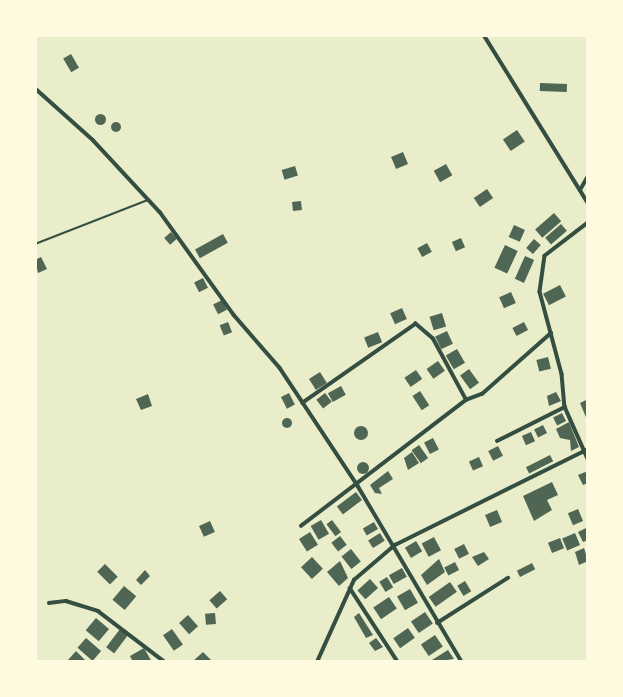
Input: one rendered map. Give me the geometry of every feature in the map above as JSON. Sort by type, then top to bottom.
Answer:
[{"type":"street","points":[[484,35],[588,203]]},
{"type":"street","points":[[35,88],[93,140],[148,200],[303,403],[358,486],[462,662]]},
{"type":"street","points":[[580,190],[588,176]]},
{"type":"street","points":[[588,223],[545,256],[540,292],[552,332],[565,407],[586,449],[588,459]]},
{"type":"street","points":[[303,403],[416,324],[433,339],[466,400]]},
{"type":"street","points":[[301,526],[358,486],[466,400],[482,394],[552,332]]},
{"type":"street","points":[[497,441],[565,407]]},
{"type":"street","points":[[317,662],[350,588],[394,545],[586,449]]},
{"type":"street","points":[[437,623],[508,578]]},
{"type":"street","points":[[350,588],[398,662]]},
{"type":"street","points":[[49,603],[66,601],[97,611],[165,662]]},
{"type":"lane","points":[[35,244],[148,200]]},
{"type":"building","points":[[71,54],[79,68],[71,72],[63,58]]},
{"type":"building","points":[[540,83],[567,84],[567,92],[540,91]]},
{"type":"building","points":[[100,114],[104,115],[104,123],[100,124],[96,123],[95,119],[96,115]]},
{"type":"building","points":[[116,122],[120,123],[120,131],[116,132],[112,131],[111,127],[112,123]]},
{"type":"building","points":[[517,130],[525,142],[511,151],[503,140]]},
{"type":"building","points":[[403,152],[408,164],[396,169],[391,157]]},
{"type":"building","points":[[446,164],[452,175],[440,182],[434,171]]},
{"type":"building","points":[[295,166],[298,176],[285,180],[282,170]]},
{"type":"building","points":[[487,189],[493,198],[480,207],[474,198]]},
{"type":"building","points":[[301,201],[302,210],[293,211],[292,202]]},
{"type":"building","points":[[554,213],[561,221],[542,238],[535,229]]},
{"type":"building","points":[[561,224],[567,231],[551,245],[545,238]]},
{"type":"building","points":[[514,225],[525,230],[520,242],[509,237]]},
{"type":"building","points":[[171,232],[177,239],[170,245],[164,238]]},
{"type":"building","points":[[223,234],[228,243],[200,258],[195,250]]},
{"type":"building","points":[[461,238],[465,247],[456,251],[452,242]]},
{"type":"building","points":[[534,239],[541,245],[533,254],[526,248]]},
{"type":"building","points":[[427,243],[432,252],[422,257],[417,248]]},
{"type":"building","points":[[505,245],[518,251],[507,274],[494,268]]},
{"type":"building","points":[[525,256],[534,260],[524,283],[515,279]]},
{"type":"building","points":[[41,257],[47,269],[38,273],[35,260]]},
{"type":"building","points":[[203,278],[208,288],[199,292],[194,283]]},
{"type":"building","points":[[560,285],[566,297],[549,305],[543,294]]},
{"type":"building","points":[[511,292],[516,303],[504,308],[499,297]]},
{"type":"building","points":[[222,300],[227,310],[218,314],[213,305]]},
{"type":"building","points":[[402,308],[407,319],[395,324],[390,313]]},
{"type":"building","points":[[442,313],[446,326],[434,330],[430,317]]},
{"type":"building","points":[[228,322],[232,332],[224,336],[220,325]]},
{"type":"building","points":[[524,322],[528,330],[517,336],[512,328]]},
{"type":"building","points":[[447,331],[453,344],[441,349],[435,336]]},
{"type":"building","points":[[378,332],[382,342],[368,348],[364,338]]},
{"type":"building","points":[[457,349],[465,363],[454,369],[446,356]]},
{"type":"building","points":[[548,357],[551,369],[539,372],[536,360]]},
{"type":"building","points":[[438,361],[445,371],[433,379],[427,369]]},
{"type":"building","points":[[469,369],[479,383],[470,389],[460,375]]},
{"type":"building","points":[[416,370],[422,379],[411,387],[404,378]]},
{"type":"building","points":[[320,372],[327,383],[316,390],[309,379]]},
{"type":"building","points":[[341,386],[346,395],[333,402],[328,393]]},
{"type":"building","points":[[420,391],[429,405],[422,410],[412,396]]},
{"type":"building","points":[[556,392],[561,401],[549,406],[547,396]]},
{"type":"building","points":[[289,393],[295,405],[287,409],[281,397]]},
{"type":"building","points":[[325,393],[332,402],[323,408],[316,400]]},
{"type":"building","points":[[148,394],[152,406],[141,410],[136,399]]},
{"type":"building","points":[[588,399],[588,422],[580,403]]},
{"type":"building","points":[[562,413],[566,421],[557,426],[553,418]]},
{"type":"building","points":[[287,418],[291,419],[291,427],[287,428],[283,427],[282,423],[283,419]]},
{"type":"building","points":[[569,422],[579,447],[571,451],[570,440],[560,438],[556,429]]},
{"type":"building","points":[[543,425],[547,433],[538,438],[534,430]]},
{"type":"building","points":[[361,426],[366,428],[366,438],[361,440],[356,438],[354,433],[356,428]]},
{"type":"building","points":[[531,432],[535,441],[526,445],[522,436]]},
{"type":"building","points":[[433,438],[439,450],[430,454],[424,443]]},
{"type":"building","points":[[419,445],[428,458],[421,463],[412,450]]},
{"type":"building","points":[[498,446],[503,456],[493,461],[488,451]]},
{"type":"building","points":[[412,452],[419,463],[408,470],[404,458]]},
{"type":"building","points":[[550,455],[553,461],[529,473],[526,467]]},
{"type":"building","points":[[479,457],[483,466],[473,471],[469,461]]},
{"type":"building","points":[[363,462],[369,468],[363,474],[357,468]]},
{"type":"building","points":[[388,471],[393,479],[379,488],[382,494],[375,493],[370,485]]},
{"type":"building","points":[[588,471],[588,483],[583,485],[578,475]]},
{"type":"building","points":[[552,482],[558,495],[547,500],[552,510],[534,521],[523,496]]},
{"type":"building","points":[[356,492],[362,500],[343,514],[337,506]]},
{"type":"building","points":[[578,509],[583,521],[573,525],[568,513]]},
{"type":"building","points":[[497,510],[502,522],[490,527],[485,515]]},
{"type":"building","points":[[321,520],[329,534],[319,540],[311,526]]},
{"type":"building","points":[[332,520],[341,532],[335,536],[326,524]]},
{"type":"building","points":[[210,521],[215,532],[204,537],[199,526]]},
{"type":"building","points":[[374,522],[378,529],[367,535],[363,528]]},
{"type":"building","points":[[588,527],[588,540],[583,542],[578,532]]},
{"type":"building","points":[[310,532],[318,545],[307,552],[299,539]]},
{"type":"building","points":[[380,533],[385,541],[373,548],[368,540]]},
{"type":"building","points":[[575,533],[580,545],[567,550],[562,538]]},
{"type":"building","points":[[340,536],[347,545],[338,551],[331,543]]},
{"type":"building","points":[[434,537],[441,550],[429,557],[422,544]]},
{"type":"building","points":[[560,538],[564,548],[552,553],[548,543]]},
{"type":"building","points":[[416,541],[422,551],[411,558],[405,548]]},
{"type":"building","points":[[464,544],[469,554],[459,559],[454,549]]},
{"type":"building","points":[[584,548],[588,561],[579,565],[575,552]]},
{"type":"building","points":[[351,549],[361,562],[351,569],[342,556]]},
{"type":"building","points":[[484,552],[489,559],[478,566],[472,557]]},
{"type":"building","points":[[312,557],[323,569],[312,579],[301,567]]},
{"type":"building","points":[[439,559],[445,572],[427,585],[421,575]]},
{"type":"building","points":[[340,561],[348,578],[339,586],[327,572]]},
{"type":"building","points":[[455,562],[459,570],[448,575],[444,567]]},
{"type":"building","points":[[532,563],[535,569],[520,577],[517,571]]},
{"type":"building","points":[[105,564],[118,577],[110,585],[97,572]]},
{"type":"building","points":[[402,568],[407,577],[394,584],[389,575]]},
{"type":"building","points":[[145,570],[150,576],[141,585],[136,580]]},
{"type":"building","points":[[387,577],[393,587],[385,592],[379,582]]},
{"type":"building","points":[[370,579],[378,588],[365,599],[357,590]]},
{"type":"building","points":[[465,581],[471,591],[463,596],[457,586]]},
{"type":"building","points":[[450,582],[457,592],[436,607],[429,597]]},
{"type":"building","points":[[124,586],[136,596],[125,610],[112,600]]},
{"type":"building","points":[[410,589],[418,603],[405,610],[397,596]]},
{"type":"building","points":[[220,591],[227,599],[217,608],[209,600]]},
{"type":"building","points":[[389,597],[397,609],[381,619],[373,608]]},
{"type":"building","points":[[425,612],[433,624],[419,633],[411,622]]},
{"type":"building","points":[[215,613],[216,624],[206,625],[205,614]]},
{"type":"building","points":[[359,613],[373,635],[366,638],[354,617]]},
{"type":"building","points":[[188,615],[198,626],[189,634],[179,623]]},
{"type":"building","points":[[96,618],[109,629],[99,641],[86,630]]},
{"type":"building","points":[[408,628],[415,638],[400,648],[393,638]]},
{"type":"building","points":[[120,629],[128,635],[114,653],[106,647]]},
{"type":"building","points":[[172,629],[183,645],[174,651],[163,635]]},
{"type":"building","points":[[435,635],[443,647],[429,656],[421,645]]},
{"type":"building","points":[[86,638],[101,651],[93,661],[77,648]]},
{"type":"building","points":[[376,638],[383,647],[375,651],[369,643]]},
{"type":"building","points":[[144,648],[152,662],[133,662],[130,656]]},
{"type":"building","points":[[448,650],[454,659],[433,662],[432,660]]},
{"type":"building","points":[[76,651],[85,660],[83,662],[68,660]]},
{"type":"building","points":[[203,652],[213,662],[192,662]]}]
